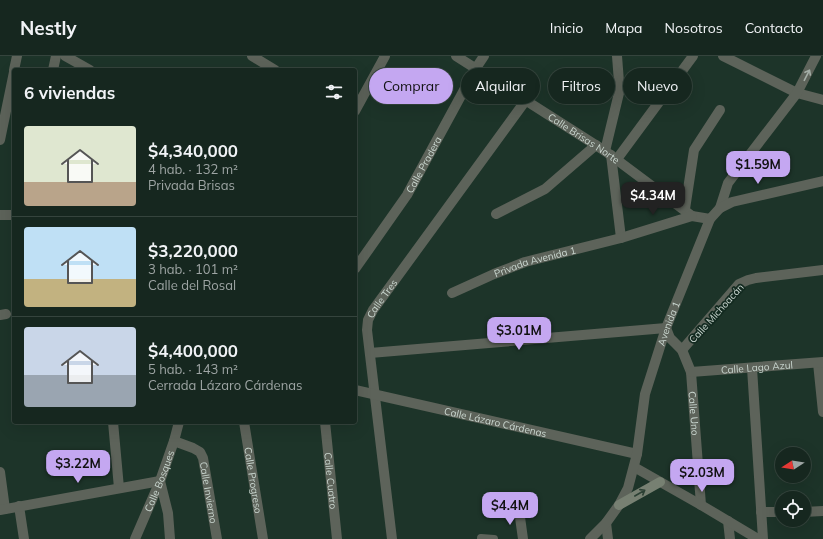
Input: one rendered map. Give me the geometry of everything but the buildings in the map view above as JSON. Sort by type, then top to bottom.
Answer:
[{"type":"main road","points":[[619,505],[660,482]]},
{"type":"street","points":[[15,68],[17,56]]},
{"type":"street","points":[[53,68],[56,56]]},
{"type":"street","points":[[66,56],[87,68]]},
{"type":"street","points":[[252,56],[272,68]]},
{"type":"street","points":[[357,107],[385,56]]},
{"type":"street","name":"Calle Brisas Norte","points":[[456,56],[476,68]]},
{"type":"street","name":"Calle Pradera","points":[[476,68],[484,56]]},
{"type":"street","points":[[617,56],[619,93],[607,153],[621,238]]},
{"type":"street","points":[[496,214],[545,189],[607,153],[692,56]]},
{"type":"street","points":[[723,56],[798,93],[823,100]]},
{"type":"street","points":[[720,208],[728,183],[798,93],[816,56]]},
{"type":"street","points":[[0,140],[1,127],[12,80]]},
{"type":"street","name":"Calle Pradera","points":[[357,266],[407,195],[461,96]]},
{"type":"street","name":"Calle Tres","points":[[392,539],[374,395],[367,330],[368,320],[373,310],[523,104]]},
{"type":"street","name":"Calle Brisas Norte","points":[[532,104],[607,153],[688,212],[710,219]]},
{"type":"street","points":[[688,212],[694,150],[720,110]]},
{"type":"street","name":"Avenida 1","points":[[590,539],[606,523],[619,505],[628,488],[637,454],[645,394],[666,328],[710,219],[720,208],[732,202],[823,181]]},
{"type":"street","name":"Privada Avenida 1","points":[[452,292],[525,262],[621,238],[688,212]]},
{"type":"street","points":[[0,215],[12,214]]},
{"type":"street","name":"Calle Michoacán","points":[[682,350],[739,284],[756,278],[823,270]]},
{"type":"street","points":[[370,353],[666,328]]},
{"type":"street","name":"Calle Uno","points":[[666,328],[670,338],[682,350],[691,372],[701,505]]},
{"type":"street","points":[[820,362],[823,412]]},
{"type":"street","name":"Calle Lago Azul","points":[[691,372],[820,362]]},
{"type":"street","points":[[752,368],[763,539]]},
{"type":"street","name":"Calle Lázaro Cárdenas","points":[[357,391],[637,454]]},
{"type":"street","points":[[113,424],[119,488]]},
{"type":"street","name":"Calle Bosques","points":[[135,539],[160,481],[178,424]]},
{"type":"street","name":"Calle Progreso","points":[[244,424],[264,539]]},
{"type":"street","name":"Calle Cuatro","points":[[324,424],[337,539]]},
{"type":"street","name":"Calle Invierno","points":[[174,441],[200,452],[203,458],[217,539]]},
{"type":"street","points":[[634,467],[758,539]]},
{"type":"street","points":[[0,472],[3,509],[160,481],[168,512],[170,539]]},
{"type":"street","points":[[19,506],[24,539]]},
{"type":"street","points":[[519,510],[523,539]]},
{"type":"street","points":[[811,512],[823,511]]},
{"type":"street","points":[[761,512],[775,512]]},
{"type":"street","points":[[728,521],[730,539]]},
{"type":"street","points":[[606,523],[608,539]]},
{"type":"street","points":[[482,538],[494,539]]}]
